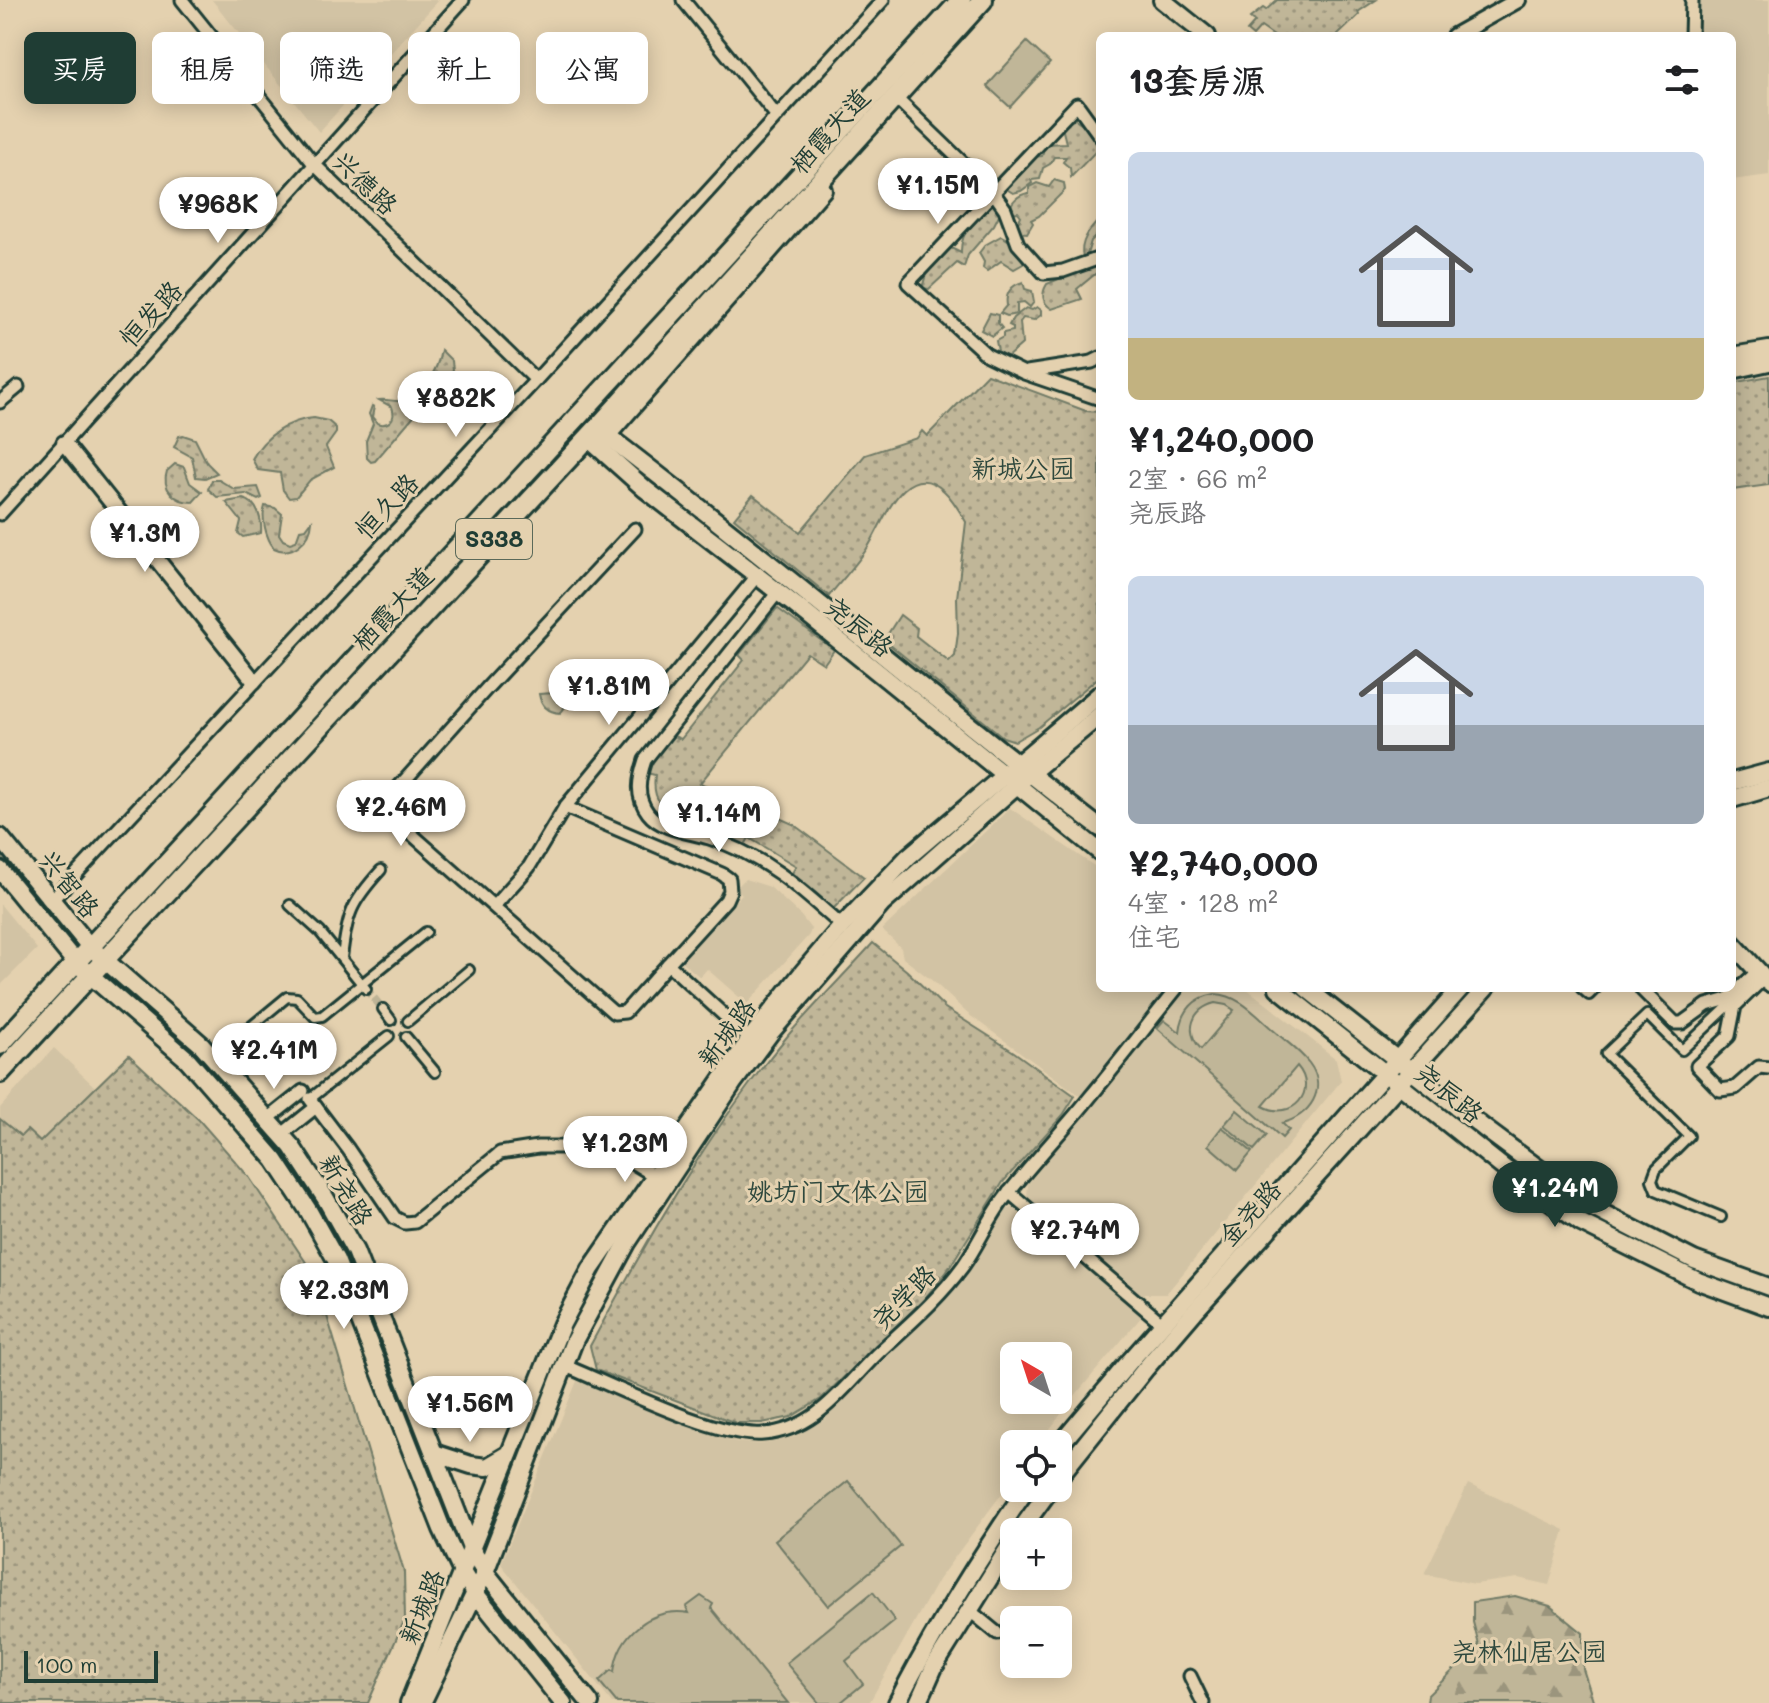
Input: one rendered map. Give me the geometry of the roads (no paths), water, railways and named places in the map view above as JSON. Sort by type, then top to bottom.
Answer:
[{"type":"main road","name":"栖霞大道","points":[[0,1073],[91,974],[97,952],[961,0]]},
{"type":"main road","name":"栖霞大道","points":[[0,1045],[75,962],[97,952],[598,434],[983,0]]},
{"type":"main road","points":[[1162,0],[1202,32]]},
{"type":"main road","points":[[1180,0],[1217,32]]},
{"type":"main road","points":[[1736,355],[1769,350]]},
{"type":"main road","points":[[1736,369],[1769,362]]},
{"type":"main road","name":"尧辰路","points":[[598,434],[645,489],[1016,774],[1096,825]]},
{"type":"main road","name":"尧辰路","points":[[598,434],[809,594],[1016,774],[1096,848]]},
{"type":"main road","name":"新城路","points":[[422,1703],[485,1572],[563,1365],[593,1303],[627,1243],[733,1083],[771,1032],[882,904],[1096,698]]},
{"type":"main road","name":"新城路","points":[[409,1703],[562,1324],[591,1269],[750,1039],[842,926],[908,857],[1016,774],[1096,718]]},
{"type":"main road","points":[[1736,781],[1769,772]]},
{"type":"main road","points":[[1736,798],[1769,788]]},
{"type":"main road","name":"兴智路","points":[[0,837],[97,952]]},
{"type":"main road","name":"兴智路","points":[[0,870],[75,962],[91,974]]},
{"type":"main road","points":[[1736,936],[1764,975]]},
{"type":"main road","points":[[1736,947],[1764,975]]},
{"type":"main road","name":"新尧路","points":[[97,952],[202,1045],[281,1135],[326,1199],[355,1251],[471,1548],[485,1572],[590,1703]]},
{"type":"main road","name":"新尧路","points":[[91,974],[188,1060],[275,1160],[308,1210],[336,1260],[442,1529],[462,1572],[475,1593],[563,1703]]},
{"type":"main road","name":"尧辰路","points":[[1284,992],[1589,1206],[1694,1260],[1769,1287]]},
{"type":"main road","name":"尧辰路","points":[[1310,992],[1505,1169],[1581,1223],[1698,1281],[1769,1307]]},
{"type":"main road","name":"金尧路","points":[[1072,1461],[1155,1357],[1397,1071],[1458,992]]},
{"type":"main road","name":"金尧路","points":[[1072,1431],[1163,1324],[1397,1071],[1482,992]]},
{"type":"main road","points":[[434,1453],[487,1467],[509,1454]]},
{"type":"main road","points":[[897,1703],[920,1657],[1018,1502]]},
{"type":"main road","points":[[918,1703],[934,1667],[1000,1561]]},
{"type":"street","name":"兴德路","points":[[182,0],[314,164],[536,380]]},
{"type":"street","name":"恒发路","points":[[0,514],[463,0]]},
{"type":"street","points":[[683,0],[776,115]]},
{"type":"street","name":"恒久路","points":[[52,900],[536,380],[883,0]]},
{"type":"street","points":[[598,434],[994,0]]},
{"type":"street","points":[[1461,32],[1518,0]]},
{"type":"street","points":[[1691,32],[1692,0]]},
{"type":"street","points":[[900,102],[993,192],[1005,209],[1018,244],[1044,273],[1063,271],[1096,259]]},
{"type":"street","points":[[1096,130],[1077,104],[908,283],[987,355],[1024,373],[1096,398]]},
{"type":"street","points":[[1024,373],[1096,360]]},
{"type":"street","points":[[0,402],[18,387]]},
{"type":"street","points":[[64,443],[254,681]]},
{"type":"street","points":[[565,807],[729,879],[730,891],[726,900],[625,1012],[614,1013],[381,807],[635,529]]},
{"type":"street","points":[[494,906],[529,867],[565,807],[757,576]]},
{"type":"street","points":[[778,592],[645,760],[638,779],[640,799],[648,813],[659,823],[724,843],[777,869],[842,926]]},
{"type":"street","points":[[342,958],[350,911],[362,891],[381,870]]},
{"type":"street","points":[[290,905],[320,932],[364,986]]},
{"type":"street","points":[[247,1030],[287,997],[297,998],[315,1017],[322,1016],[364,986],[426,932]]},
{"type":"street","points":[[668,964],[750,1039]]},
{"type":"street","points":[[408,1021],[469,970]]},
{"type":"street","points":[[1644,992],[1675,1023],[1682,1023],[1707,1005],[1728,999],[1764,975]]},
{"type":"street","points":[[1764,975],[1735,1006],[1729,1036],[1697,1066],[1720,1090],[1735,1088],[1759,1067],[1769,1068]]},
{"type":"street","points":[[1721,1217],[1656,1190],[1652,1180],[1656,1169],[1689,1136],[1606,1054],[1647,1015],[1682,1050],[1764,975]]},
{"type":"street","name":"尧学路","points":[[563,1365],[726,1429],[762,1434],[794,1428],[835,1401],[878,1353],[929,1307],[965,1263],[1009,1192],[1090,1098],[1174,992]]},
{"type":"street","points":[[383,1009],[391,1020]]},
{"type":"street","points":[[268,1119],[309,1099],[389,1036]]},
{"type":"street","points":[[406,1037],[435,1072]]},
{"type":"street","points":[[281,1135],[309,1099]]},
{"type":"street","points":[[309,1099],[395,1218],[405,1223],[415,1222],[500,1153],[538,1147],[589,1147],[617,1153],[655,1176]]},
{"type":"street","points":[[1009,1192],[1163,1324]]},
{"type":"street","points":[[969,1610],[997,1633]]},
{"type":"street","points":[[1190,1676],[1203,1703]]},
{"type":"tunnel","points":[[366,989],[383,1009]]},
{"type":"park label","name":"新城公园","points":[[1023,469]]},
{"type":"park label","name":"姚坊门文体公园","points":[[838,1192]]},
{"type":"park label","name":"尧林仙居公园","points":[[1529,1652]]}]
